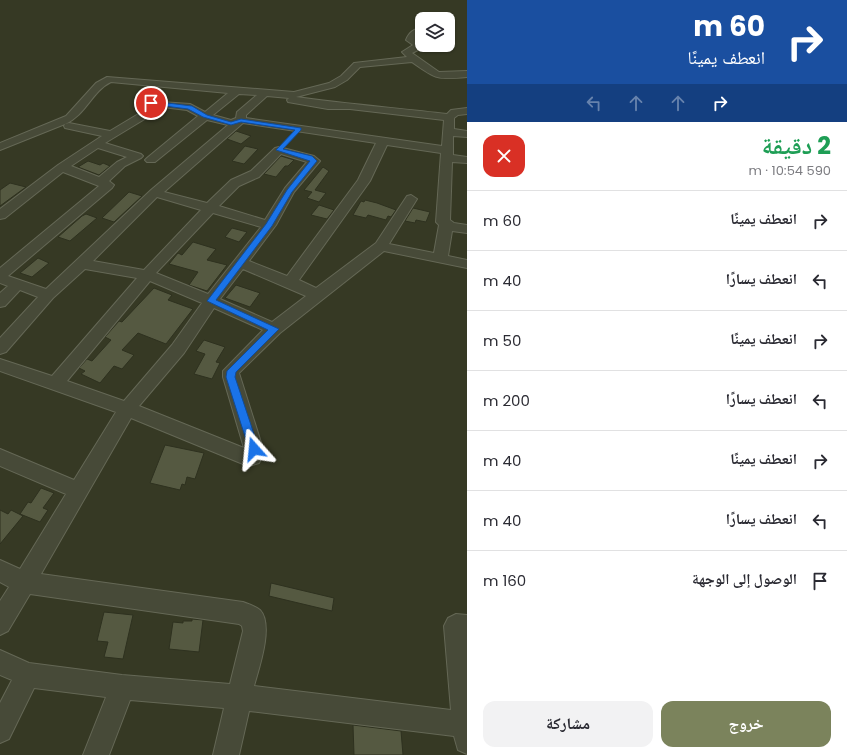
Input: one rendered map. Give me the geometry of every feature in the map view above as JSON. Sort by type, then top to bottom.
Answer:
[{"type":"street","points":[[415,32],[410,40],[415,42]]},
{"type":"street","points":[[415,48],[406,52],[413,58],[420,61],[432,73],[450,76],[467,74]]},
{"type":"street","points":[[0,348],[48,295],[155,193],[241,120],[241,114],[260,97],[300,94],[332,85],[344,78],[357,65],[413,58]]},
{"type":"street","points":[[0,147],[70,118],[82,107],[99,85],[106,80],[116,79],[236,91],[286,106],[317,102],[333,114]]},
{"type":"street","points":[[0,215],[62,167],[144,115],[164,84]]},
{"type":"street","points":[[151,160],[205,116],[219,107],[236,91]]},
{"type":"street","points":[[151,103],[190,107],[205,116],[231,124],[241,120],[383,142],[446,154],[467,160]]},
{"type":"street","points":[[286,106],[286,127]]},
{"type":"street","points":[[333,114],[357,106],[449,117]]},
{"type":"street","points":[[440,259],[446,225],[443,222],[449,117],[455,112],[467,111]]},
{"type":"street","points":[[331,134],[333,114]]},
{"type":"street","points":[[69,126],[112,135]]},
{"type":"street","points":[[55,384],[147,276],[210,208],[235,183],[255,174],[299,129]]},
{"type":"street","points":[[447,132],[467,134]]},
{"type":"street","points":[[290,282],[364,181],[383,142]]},
{"type":"street","points":[[93,146],[98,145],[151,160],[185,167]]},
{"type":"street","points":[[0,623],[126,409],[178,349],[211,301],[269,225],[290,191],[314,161],[310,158],[279,150]]},
{"type":"street","points":[[101,182],[121,164],[137,156]]},
{"type":"street","points":[[48,295],[0,277],[108,185],[62,167]]},
{"type":"street","points":[[155,193],[269,225]]},
{"type":"street","points":[[0,365],[126,409],[243,456],[252,457],[255,452],[231,377],[231,371],[274,329],[382,246],[411,199]]},
{"type":"street","points":[[446,225],[467,228]]},
{"type":"street","points":[[382,246],[467,264]]},
{"type":"street","points":[[82,264],[147,276],[211,301],[274,329]]},
{"type":"street","points":[[240,264],[290,282],[317,295]]},
{"type":"street","points":[[0,302],[18,284]]},
{"type":"street","points":[[0,458],[77,490]]},
{"type":"street","points":[[0,571],[23,582],[243,613],[252,619],[255,631],[226,755]]},
{"type":"street","points":[[0,662],[28,675],[122,688],[240,697],[467,730],[456,626],[467,627]]},
{"type":"street","points":[[0,730],[28,675]]},
{"type":"street","points":[[96,755],[122,688]]},
{"type":"building","points":[[236,131],[251,136],[241,144],[227,139]]},
{"type":"building","points":[[245,146],[258,149],[244,164],[232,161]]},
{"type":"building","points":[[281,156],[294,160],[288,166],[285,166],[276,177],[264,174]]},
{"type":"building","points":[[88,161],[100,165],[103,163],[110,166],[99,175],[78,167]]},
{"type":"building","points":[[323,167],[329,171],[315,190],[326,193],[319,202],[307,198],[312,192],[304,190]]},
{"type":"building","points":[[10,183],[26,187],[0,206],[0,190]]},
{"type":"building","points":[[129,192],[142,196],[114,222],[102,218]]},
{"type":"building","points":[[365,200],[396,210],[391,217],[388,216],[386,220],[368,215],[366,218],[353,215],[361,201],[364,202]]},
{"type":"building","points":[[319,205],[334,210],[327,219],[311,215]]},
{"type":"building","points":[[413,208],[430,212],[426,222],[416,220],[415,223],[405,221]]},
{"type":"building","points":[[86,214],[97,218],[70,241],[58,237],[82,216]]},
{"type":"building","points":[[232,228],[247,232],[239,242],[225,237]]},
{"type":"building","points":[[193,242],[216,249],[207,260],[227,265],[207,291],[189,285],[198,272],[169,264],[178,253],[182,255]]},
{"type":"building","points":[[38,258],[49,263],[32,277],[20,273]]},
{"type":"building","points":[[236,285],[260,293],[250,307],[225,298]]},
{"type":"building","points":[[154,288],[172,295],[168,300],[193,309],[166,344],[138,333],[122,350],[134,355],[122,369],[114,366],[100,383],[81,374],[85,371],[79,368],[87,359],[92,361],[111,340],[105,337],[119,321],[122,322]]},
{"type":"building","points":[[204,340],[225,347],[216,362],[220,363],[212,379],[194,374],[205,354],[196,351]]},
{"type":"building","points":[[165,445],[204,453],[195,479],[187,477],[185,485],[182,484],[180,490],[150,483]]},
{"type":"building","points":[[41,488],[54,493],[43,508],[48,510],[40,522],[20,514],[28,502],[31,503]]},
{"type":"building","points":[[0,510],[8,514],[11,510],[23,516],[0,544]]},
{"type":"building","points":[[271,583],[334,598],[332,611],[269,596]]},
{"type":"building","points":[[104,612],[133,615],[123,659],[104,657],[108,642],[97,641]]},
{"type":"building","points":[[192,619],[203,620],[199,652],[169,649],[173,622],[183,623],[183,621],[192,621]]},
{"type":"building","points":[[353,725],[401,731],[403,755],[354,755]]},
{"type":"route","points":[[151,103],[190,107],[205,116],[231,124],[241,120],[299,129],[279,150],[310,158],[314,161],[290,191],[269,225],[211,301],[274,329],[231,371],[231,377],[254,449]]}]
